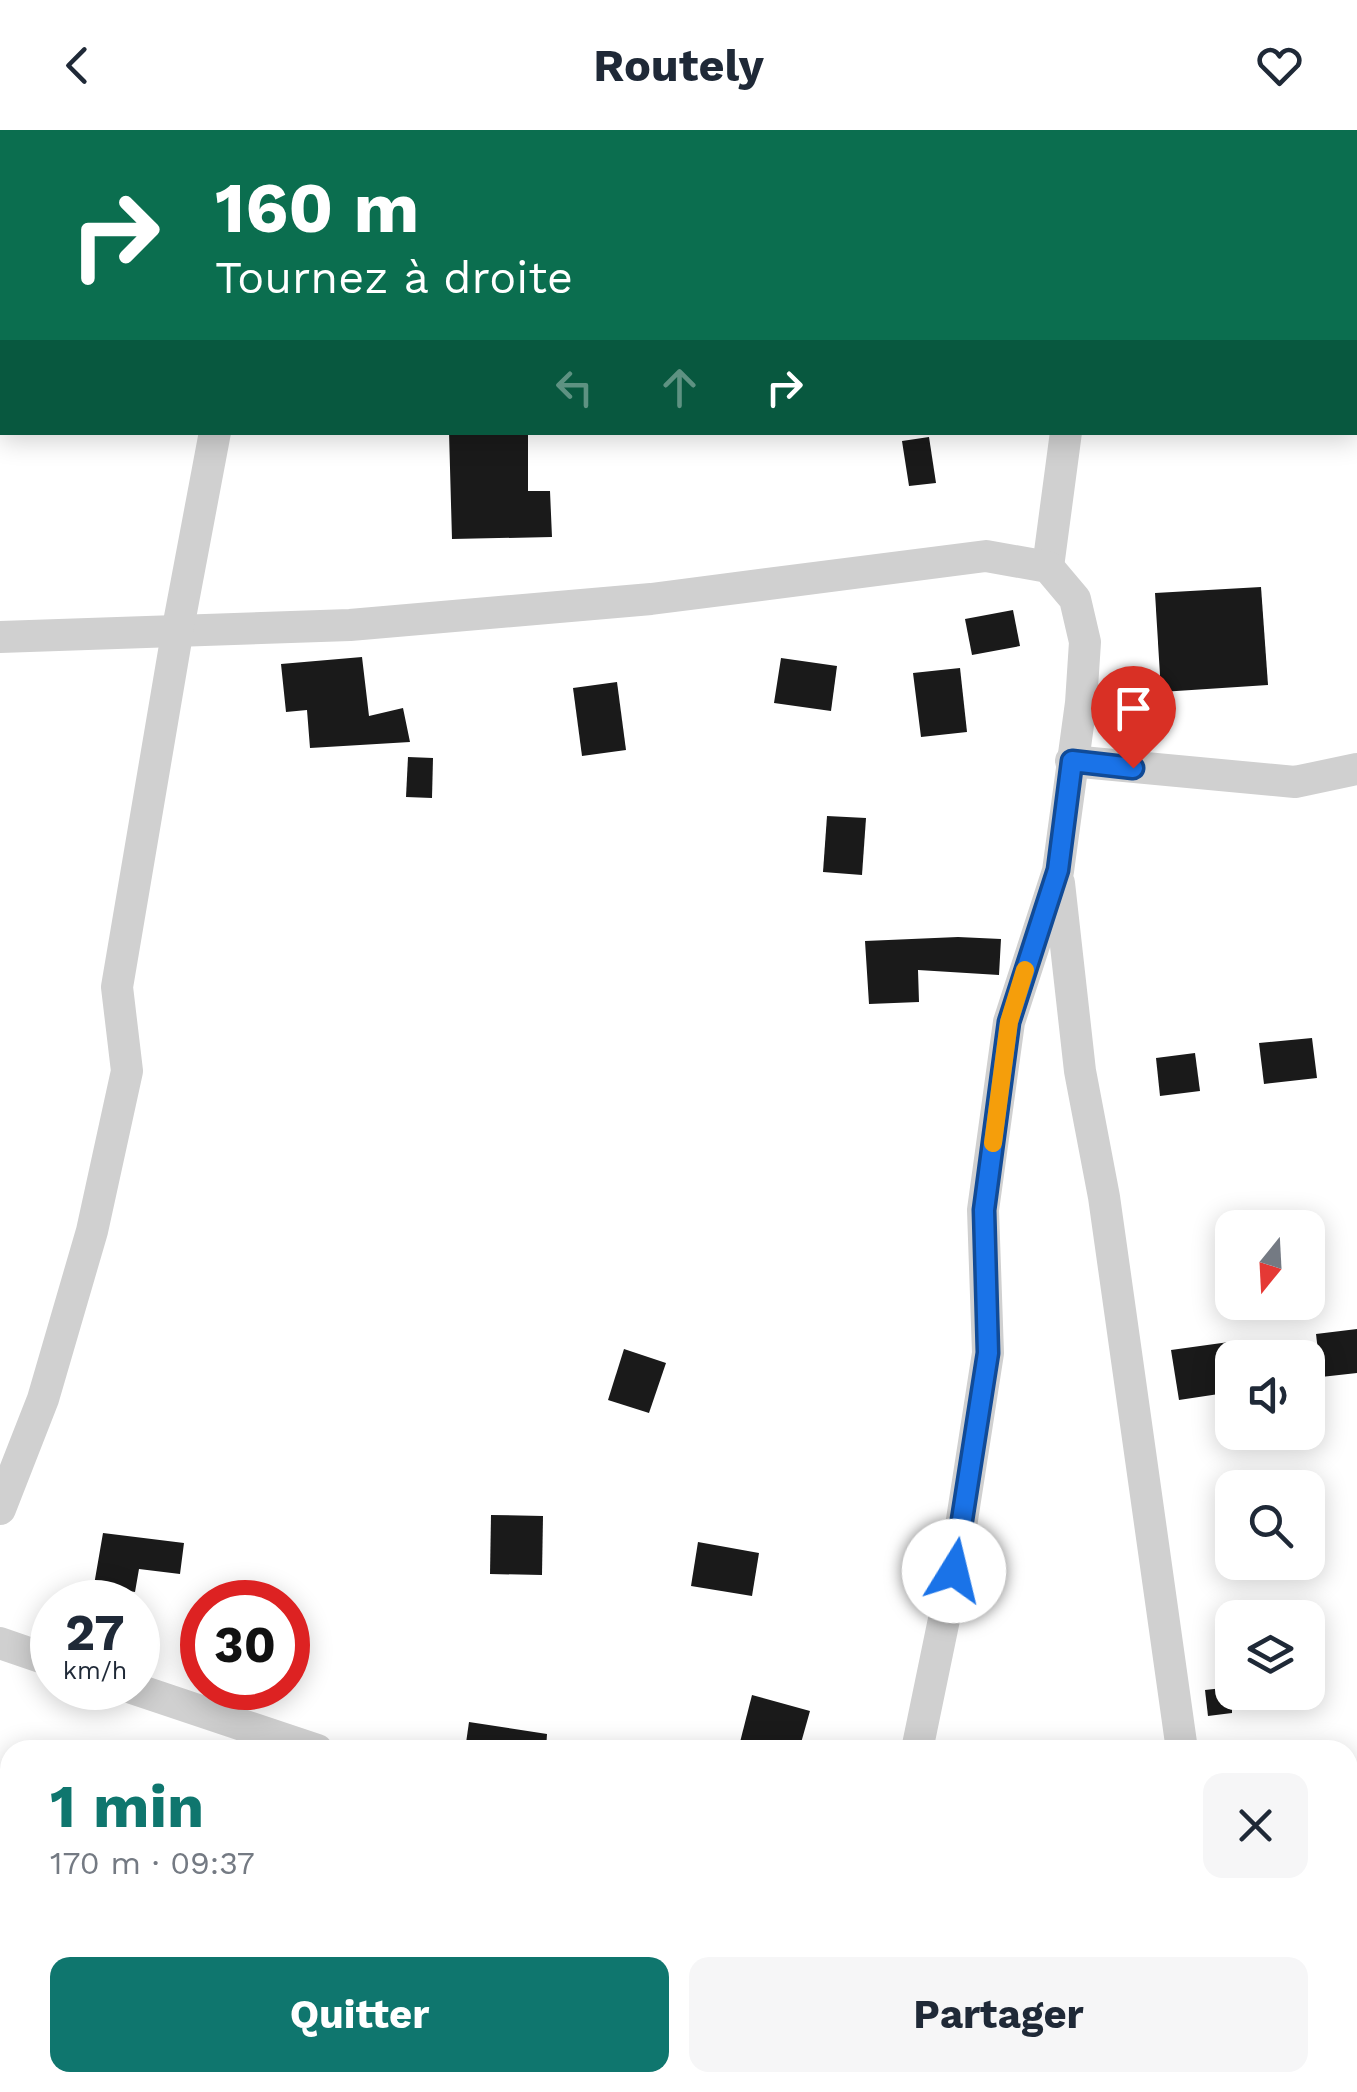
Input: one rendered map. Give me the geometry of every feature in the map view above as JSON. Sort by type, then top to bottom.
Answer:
[{"type":"street","points":[[0,1509],[43,1399],[92,1232],[122,1098],[128,1056],[118,1014],[117,987],[215,435]]},
{"type":"street","points":[[1048,567],[1066,435]]},
{"type":"street","points":[[0,637],[350,625],[652,599],[986,556],[1048,567],[1075,600],[1085,642],[1081,703],[1058,870],[1009,1022],[984,1210],[988,1353],[954,1571],[919,1740]]},
{"type":"street","points":[[1072,761],[1296,782],[1357,769]]},
{"type":"street","points":[[1058,870],[1080,1070],[1104,1197],[1181,1740]]},
{"type":"street","points":[[0,1643],[30,1653]]},
{"type":"street","points":[[160,1697],[287,1740]]},
{"type":"building","points":[[449,435],[528,435],[528,491],[550,491],[552,537],[452,539]]},
{"type":"building","points":[[929,437],[936,483],[909,486],[902,441]]},
{"type":"building","points":[[1261,587],[1268,685],[1161,692],[1155,593]]},
{"type":"building","points":[[1013,610],[1020,646],[972,655],[965,619]]},
{"type":"building","points":[[362,657],[369,716],[403,708],[410,742],[310,748],[307,710],[286,712],[281,664]]},
{"type":"building","points":[[781,658],[837,666],[831,711],[774,703]]},
{"type":"building","points":[[960,668],[967,732],[921,737],[913,673]]},
{"type":"building","points":[[617,682],[626,750],[582,756],[573,688]]},
{"type":"building","points":[[408,757],[433,758],[432,798],[406,797]]},
{"type":"building","points":[[827,816],[866,818],[862,875],[823,872]]},
{"type":"building","points":[[1001,939],[999,975],[918,970],[919,1002],[869,1004],[865,941]]},
{"type":"building","points":[[1312,1038],[1317,1078],[1264,1084],[1259,1043]]},
{"type":"building","points":[[1195,1053],[1200,1091],[1160,1096],[1156,1058]]},
{"type":"building","points":[[1357,1329],[1357,1373],[1325,1377],[1325,1340],[1317,1340],[1316,1334]]},
{"type":"building","points":[[1215,1344],[1215,1395],[1179,1400],[1171,1350]]},
{"type":"building","points":[[624,1349],[666,1363],[649,1413],[608,1400]]},
{"type":"building","points":[[491,1515],[543,1516],[542,1575],[490,1574]]},
{"type":"building","points":[[103,1533],[184,1543],[180,1574],[139,1569],[137,1580],[95,1580]]},
{"type":"building","points":[[698,1542],[759,1553],[752,1596],[691,1586]]},
{"type":"building","points":[[1215,1689],[1215,1710],[1232,1713],[1208,1716],[1205,1690]]},
{"type":"building","points":[[752,1695],[810,1711],[802,1740],[741,1740]]},
{"type":"building","points":[[469,1722],[547,1734],[547,1740],[466,1740]]},
{"type":"slow traffic","points":[[993,1143],[1009,1022],[1025,970]]},
{"type":"route","points":[[954,1571],[988,1353],[984,1210],[1009,1022],[1058,870],[1072,761],[1133,768]]}]
